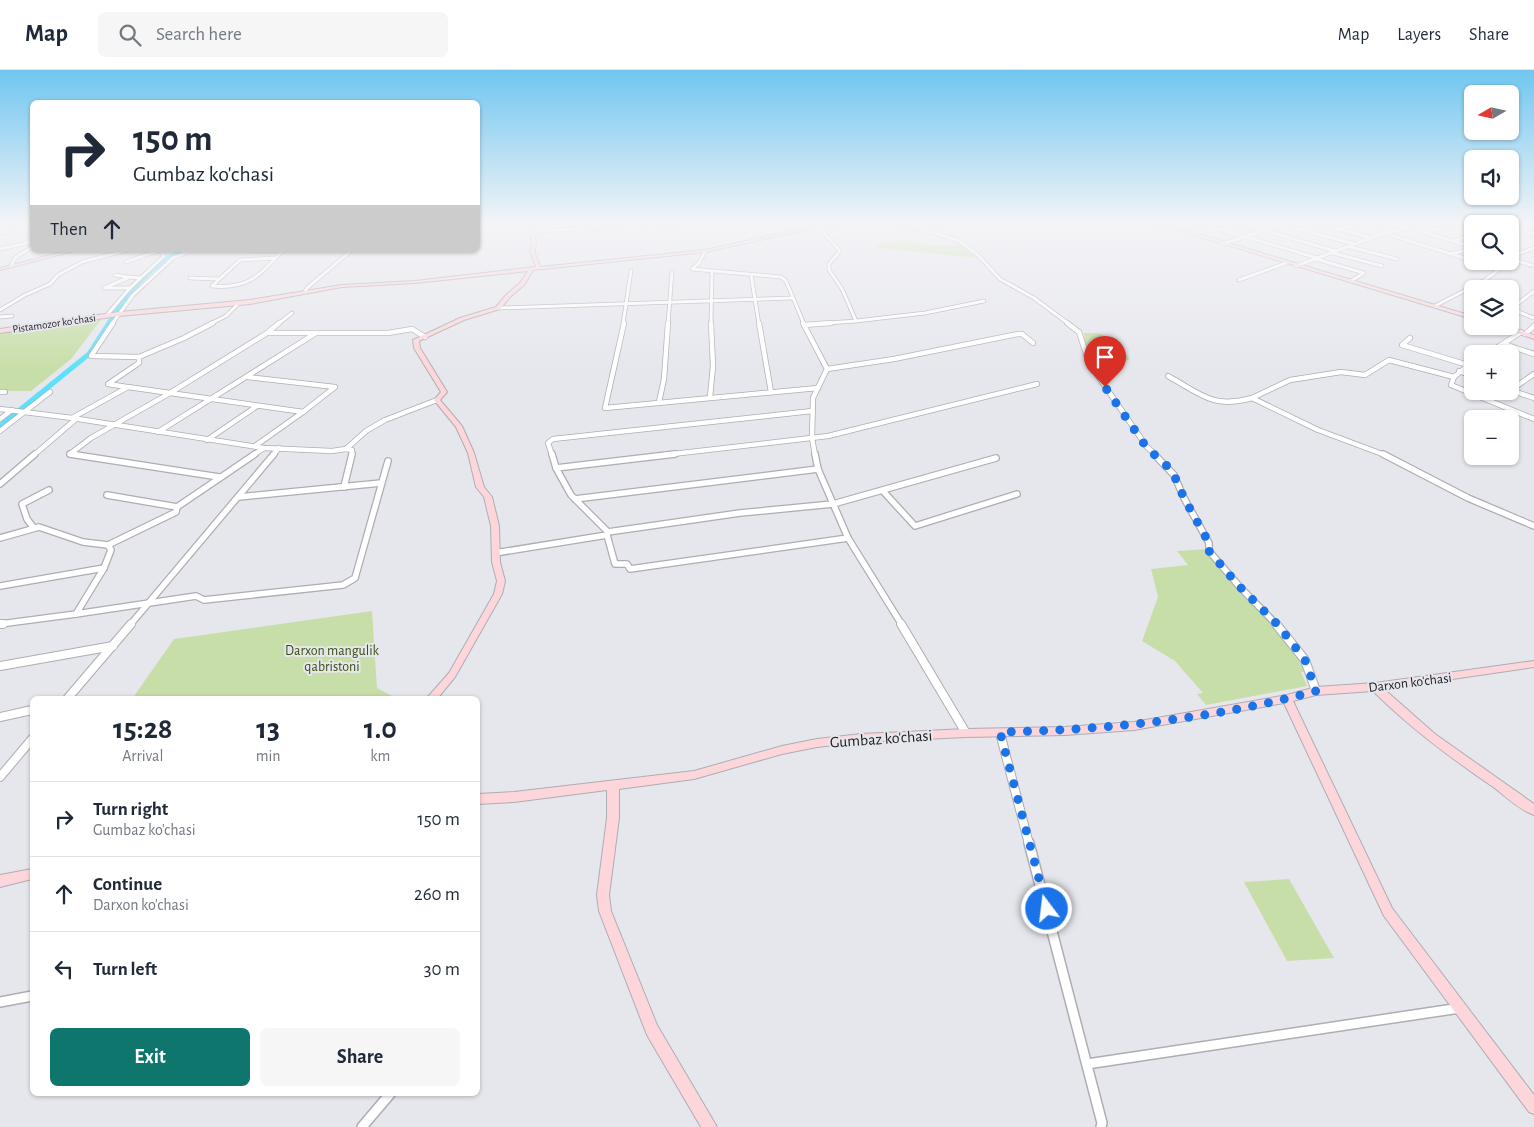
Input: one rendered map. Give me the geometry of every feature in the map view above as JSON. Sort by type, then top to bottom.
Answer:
[{"type":"main road","name":"Gumbaz ko'chasi","points":[[480,799],[694,775],[782,750],[817,743],[966,733],[1065,731],[1134,726],[1287,699]]},
{"type":"main road","points":[[1287,699],[1388,912],[1462,1008],[1534,1107]]},
{"type":"street","name":"Pistamozor koʻchasi","points":[[0,310],[25,295],[50,284],[58,274],[63,271]]},
{"type":"street","name":"Pistamozor koʻchasi","points":[[0,331],[107,315],[147,271]]},
{"type":"street","points":[[159,271],[133,295],[92,356],[139,357],[184,338],[226,316],[239,303]]},
{"type":"street","points":[[228,271],[212,286],[249,284],[262,271]]},
{"type":"street","points":[[304,292],[326,271]]},
{"type":"street","points":[[107,315],[239,303],[342,286],[415,282],[514,271]]},
{"type":"street","points":[[498,308],[533,271]]},
{"type":"street","points":[[631,271],[622,334],[605,408],[818,388]]},
{"type":"street","points":[[708,271],[751,274],[784,279],[804,325],[827,369]]},
{"type":"street","points":[[830,271],[842,289],[856,321]]},
{"type":"street","points":[[994,271],[1000,278],[1034,298],[1079,332],[1089,363],[1112,399],[1147,448],[1174,475],[1184,498],[1209,543],[1209,551],[1239,586],[1278,625],[1305,660],[1316,691]]},
{"type":"street","points":[[1240,280],[1263,271]]},
{"type":"street","points":[[1316,271],[1464,315]]},
{"type":"street","points":[[1351,281],[1364,274],[1356,271]]},
{"type":"street","points":[[1435,306],[1485,280],[1496,271]]},
{"type":"street","points":[[659,402],[664,379],[672,272]]},
{"type":"street","points":[[710,397],[714,375],[711,301],[712,272]]},
{"type":"street","points":[[115,274],[140,278]]},
{"type":"street","points":[[751,274],[771,392]]},
{"type":"street","points":[[130,277],[104,288],[130,288]]},
{"type":"street","points":[[190,278],[218,279]]},
{"type":"street","points":[[1534,291],[1511,309],[1534,318]]},
{"type":"street","points":[[346,449],[366,431],[385,420],[436,400],[444,392],[416,345],[416,340],[462,319],[498,308],[793,298]]},
{"type":"street","points":[[804,325],[856,321],[915,312],[925,313],[984,301]]},
{"type":"street","points":[[219,477],[70,454],[91,438],[170,393],[267,333],[292,313]]},
{"type":"street","points":[[0,317],[12,316]]},
{"type":"street","points":[[1504,344],[1534,326]]},
{"type":"street","points":[[267,333],[388,333],[412,329],[425,337]]},
{"type":"street","points":[[1519,332],[1534,337]]},
{"type":"street","points":[[158,432],[316,333]]},
{"type":"street","points":[[827,369],[903,357],[1018,334],[1022,334],[1033,343]]},
{"type":"street","points":[[1410,338],[1402,345],[1464,361]]},
{"type":"street","points":[[1504,344],[1534,354]]},
{"type":"street","points":[[139,357],[139,363],[108,384],[303,412]]},
{"type":"street","points":[[1168,376],[1218,403],[1241,402],[1290,380],[1341,372],[1365,375],[1389,360],[1454,377]]},
{"type":"street","points":[[1464,367],[1454,377],[1450,385],[1534,418]]},
{"type":"street","points":[[827,369],[813,398],[812,438],[818,469],[848,538],[904,626],[966,733]]},
{"type":"street","points":[[1459,371],[1464,373]]},
{"type":"street","points":[[1519,384],[1534,374]]},
{"type":"street","points":[[248,377],[335,387],[255,446]]},
{"type":"street","points":[[556,468],[828,436],[1037,384]]},
{"type":"street","points":[[0,484],[74,418],[128,387]]},
{"type":"street","points":[[0,431],[50,392]]},
{"type":"street","points":[[1519,393],[1534,398]]},
{"type":"street","points":[[1252,398],[1318,430],[1383,454],[1468,498],[1534,526]]},
{"type":"street","points":[[434,696],[452,675],[498,594],[502,582],[496,553],[495,526],[488,497],[480,487],[471,453],[459,426],[436,400]]},
{"type":"street","points":[[207,440],[258,406]]},
{"type":"street","points":[[0,409],[74,418],[264,448],[352,450],[344,487]]},
{"type":"street","points":[[0,419],[12,410]]},
{"type":"street","points":[[812,411],[553,439],[548,444],[563,485],[607,533],[615,564],[627,564],[630,569],[848,538]]},
{"type":"street","points":[[0,538],[33,527],[44,528],[84,542],[108,545],[172,514],[177,510],[177,506],[264,448]]},
{"type":"street","points":[[71,696],[279,448]]},
{"type":"street","points":[[496,553],[607,533],[740,513],[833,504],[996,458]]},
{"type":"street","points":[[0,624],[196,596],[204,600],[335,587],[352,581],[355,578],[388,461]]},
{"type":"street","points":[[575,499],[818,469]]},
{"type":"street","points":[[239,497],[381,483]]},
{"type":"street","points":[[33,527],[26,519],[22,504],[49,490]]},
{"type":"street","points":[[883,491],[915,526],[1017,494]]},
{"type":"street","points":[[107,495],[177,506]]},
{"type":"street","points":[[76,614],[104,568],[111,550],[108,545]]},
{"type":"street","points":[[0,586],[104,568]]},
{"type":"street","points":[[0,666],[113,646]]},
{"type":"street","name":"Darxon ko'chasi","points":[[1287,699],[1316,691],[1375,687],[1534,664]]},
{"type":"street","points":[[1375,687],[1394,707],[1438,743],[1534,810]]},
{"type":"street","points":[[0,717],[30,710]]},
{"type":"street","points":[[1000,732],[1102,1122],[1101,1127]]},
{"type":"street","points":[[0,776],[30,742]]},
{"type":"street","points":[[613,785],[613,818],[603,895],[605,911],[652,1030],[709,1127]]},
{"type":"street","points":[[0,880],[30,874]]},
{"type":"street","points":[[0,1002],[30,996]]},
{"type":"street","points":[[1087,1064],[1462,1008]]},
{"type":"street","points":[[362,1127],[388,1096]]},
{"type":"green space","points":[[103,317],[71,359],[31,391],[0,391],[0,332]]},
{"type":"green space","points":[[1084,333],[1098,333],[1111,339],[1112,341],[1109,343],[1128,356],[1129,360],[1091,363],[1085,344]]},
{"type":"green space","points":[[1206,549],[1235,586],[1291,649],[1305,672],[1301,672],[1307,686],[1206,705],[1197,694],[1203,693],[1175,661],[1142,641],[1158,597],[1151,569],[1188,565],[1177,551]]},
{"type":"green space","name":"Darxon mangulik qabristoni","points":[[372,611],[377,688],[392,696],[134,696],[174,639]]},
{"type":"green space","points":[[1289,879],[1334,958],[1287,961],[1244,882]]},
{"type":"waterway","points":[[108,324],[123,302],[151,271]]},
{"type":"waterway","points":[[0,426],[89,354],[109,323]]},
{"type":"route","points":[[1047,909],[1000,732],[1065,731],[1134,726],[1287,699],[1316,691],[1305,660],[1278,625],[1239,586],[1209,551],[1209,543],[1184,498],[1174,475],[1147,448],[1105,387]]}]
